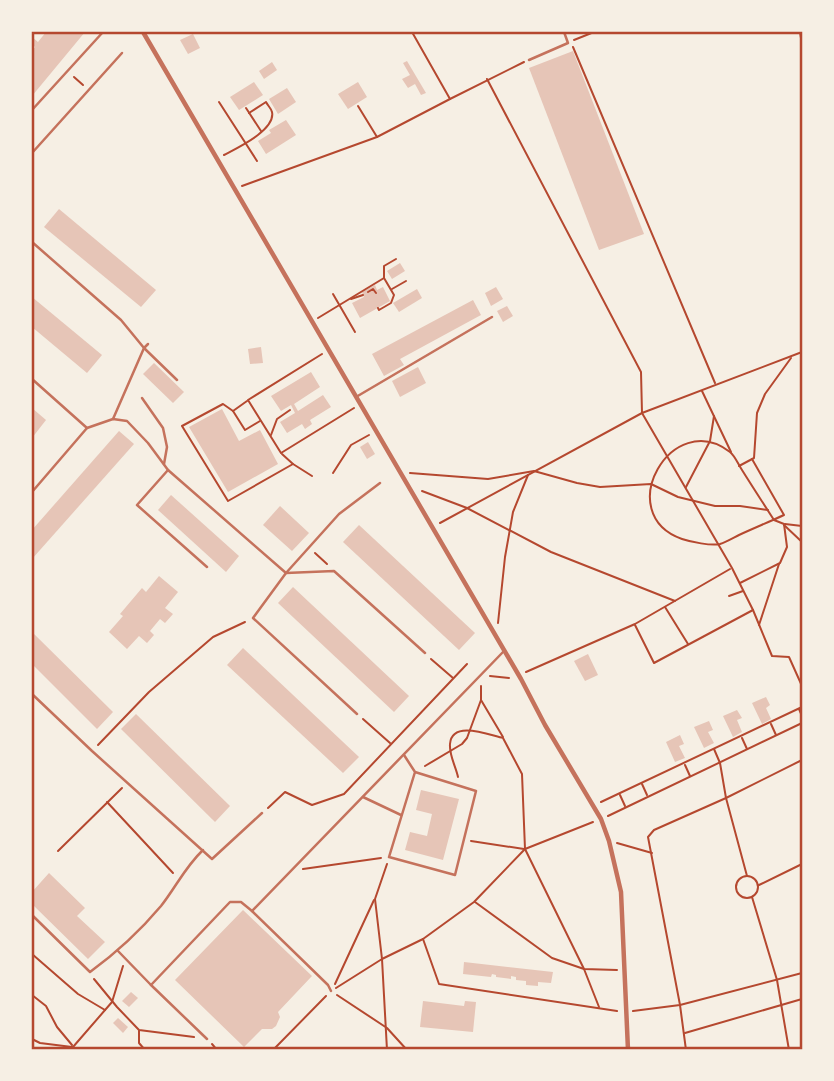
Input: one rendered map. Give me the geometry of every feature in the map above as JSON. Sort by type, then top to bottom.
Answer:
[{"type":"street","points":[[143,32],[601,819],[621,892],[628,1049]]},
{"type":"street","points":[[801,32],[803,37]]},
{"type":"lane","points":[[32,110],[103,32]]},
{"type":"lane","points":[[529,60],[568,43],[564,32]]},
{"type":"lane","points":[[32,153],[122,53]]},
{"type":"lane","points":[[32,242],[121,320],[177,380]]},
{"type":"lane","points":[[356,397],[492,317]]},
{"type":"lane","points":[[113,419],[146,346]]},
{"type":"lane","points":[[32,379],[88,428]]},
{"type":"lane","points":[[142,398],[163,428],[167,447],[164,464]]},
{"type":"lane","points":[[32,492],[88,428],[113,419],[127,421],[168,470],[286,573],[334,571],[425,653]]},
{"type":"lane","points":[[168,470],[137,505],[207,567]]},
{"type":"lane","points":[[357,714],[253,618],[286,573],[339,514],[380,483]]},
{"type":"lane","points":[[252,911],[504,651]]},
{"type":"lane","points":[[32,694],[212,859],[262,813]]},
{"type":"lane","points":[[404,755],[415,772],[476,791],[455,875],[390,857],[415,772]]},
{"type":"lane","points":[[363,797],[402,815]]},
{"type":"lane","points":[[32,915],[90,972],[118,951],[161,905],[191,862],[203,850]]},
{"type":"lane","points":[[151,985],[230,902],[241,902],[328,985],[331,991]]},
{"type":"lane","points":[[118,951],[206,1039]]},
{"type":"path","points":[[412,32],[450,99]]},
{"type":"path","points":[[594,32],[568,43],[574,49],[716,384]]},
{"type":"path","points":[[234,188],[377,137],[529,60]]},
{"type":"path","points":[[66,71],[89,90]]},
{"type":"path","points":[[487,79],[640,372],[642,413],[732,568],[772,656],[789,657],[803,686]]},
{"type":"path","points":[[219,102],[257,161]]},
{"type":"path","points":[[217,159],[265,130],[271,120],[272,112],[266,102],[249,113]]},
{"type":"path","points":[[358,106],[377,137]]},
{"type":"path","points":[[246,108],[262,132]]},
{"type":"path","points":[[378,308],[379,310],[391,303],[394,295],[384,278],[384,266],[396,259]]},
{"type":"path","points":[[311,321],[384,278]]},
{"type":"path","points":[[391,290],[406,281]]},
{"type":"path","points":[[368,292],[373,289],[376,293]]},
{"type":"path","points":[[333,294],[355,332]]},
{"type":"path","points":[[350,299],[363,295]]},
{"type":"path","points":[[233,411],[329,351]]},
{"type":"path","points":[[432,528],[642,413],[803,352]]},
{"type":"path","points":[[739,466],[754,458],[757,413],[765,394],[791,357]]},
{"type":"path","points":[[702,390],[739,466],[774,520],[803,526]]},
{"type":"path","points":[[248,400],[281,453],[312,476]]},
{"type":"path","points":[[281,453],[360,403]]},
{"type":"path","points":[[261,421],[245,430],[233,411],[223,404],[182,426],[228,501],[293,464]]},
{"type":"path","points":[[271,436],[277,419],[290,410]]},
{"type":"path","points":[[686,488],[710,441],[715,416]]},
{"type":"path","points":[[333,473],[351,445],[377,431]]},
{"type":"path","points":[[732,453],[710,441],[695,441],[677,447],[657,468],[651,484],[649,499],[654,518],[676,537],[719,544],[784,515],[752,459]]},
{"type":"path","points":[[401,473],[488,479],[534,471],[600,487],[651,484],[678,497],[715,506],[768,510]]},
{"type":"path","points":[[498,628],[505,557],[513,512],[529,474]]},
{"type":"path","points":[[408,486],[467,508],[551,552],[675,601]]},
{"type":"path","points":[[784,524],[803,542]]},
{"type":"path","points":[[759,625],[787,547],[784,524]]},
{"type":"path","points":[[309,548],[334,571]]},
{"type":"path","points":[[740,583],[780,563]]},
{"type":"path","points":[[415,772],[462,744],[467,738],[481,700],[482,675],[520,677],[635,624],[732,568]]},
{"type":"path","points":[[729,596],[743,591]]},
{"type":"path","points":[[666,607],[688,645]]},
{"type":"path","points":[[635,624],[654,663],[753,610]]},
{"type":"path","points":[[92,751],[149,692],[213,638],[253,618]]},
{"type":"path","points":[[425,653],[453,678]]},
{"type":"path","points":[[262,813],[285,792],[312,804],[344,794],[467,664]]},
{"type":"path","points":[[481,700],[522,774],[525,849],[584,969],[599,1008]]},
{"type":"path","points":[[592,804],[619,794],[803,707]]},
{"type":"path","points":[[799,709],[803,716]]},
{"type":"path","points":[[357,714],[391,744]]},
{"type":"path","points":[[770,722],[777,736]]},
{"type":"path","points":[[273,1049],[331,991],[382,959],[423,939],[474,902],[525,849],[626,808],[803,723]]},
{"type":"path","points":[[461,787],[451,751],[453,736],[459,731],[469,730],[503,738]]},
{"type":"path","points":[[741,736],[747,750]]},
{"type":"path","points":[[714,749],[720,763],[726,798],[747,876]]},
{"type":"path","points":[[686,1049],[648,837],[654,830],[803,760]]},
{"type":"path","points":[[684,763],[690,777]]},
{"type":"path","points":[[58,851],[127,782]]},
{"type":"path","points":[[642,783],[648,797]]},
{"type":"path","points":[[619,794],[626,808]]},
{"type":"path","points":[[107,802],[179,879]]},
{"type":"path","points":[[464,839],[481,844],[525,849]]},
{"type":"path","points":[[609,841],[652,853]]},
{"type":"path","points":[[290,871],[390,857],[375,899],[331,991]]},
{"type":"path","points":[[758,886],[803,864]]},
{"type":"path","points":[[743,876],[747,876],[755,880],[758,886],[752,897],[745,898],[737,891],[736,884],[743,876]]},
{"type":"path","points":[[752,897],[777,980],[789,1049]]},
{"type":"path","points":[[375,899],[382,959],[387,1049]]},
{"type":"path","points":[[474,902],[552,958],[584,969],[625,970]]},
{"type":"path","points":[[423,939],[439,984],[626,1012],[680,1005],[803,973]]},
{"type":"path","points":[[32,954],[78,994],[105,1010]]},
{"type":"path","points":[[74,1048],[112,1002],[125,959]]},
{"type":"path","points":[[90,972],[112,1002],[139,1030],[206,1039]]},
{"type":"path","points":[[331,991],[387,1028],[407,1049]]},
{"type":"path","points":[[32,995],[46,1006],[57,1027],[74,1048]]},
{"type":"path","points":[[684,1033],[803,999]]},
{"type":"path","points":[[139,1030],[138,1043],[143,1049]]},
{"type":"path","points":[[32,1039],[40,1043],[74,1048]]},
{"type":"building","points":[[46,32],[85,32],[32,96],[32,51],[35,47],[32,37],[38,42]]},
{"type":"building","points":[[193,34],[200,48],[188,54],[180,40]]},
{"type":"building","points":[[573,51],[644,234],[599,250],[529,68]]},
{"type":"building","points":[[407,61],[426,93],[421,95],[415,84],[408,88],[402,79],[410,75],[403,63]]},
{"type":"building","points":[[272,62],[277,70],[264,79],[259,71]]},
{"type":"building","points":[[254,82],[263,95],[239,110],[230,97]]},
{"type":"building","points":[[358,82],[367,97],[348,109],[338,94]]},
{"type":"building","points":[[287,88],[296,102],[278,114],[269,99]]},
{"type":"building","points":[[286,120],[296,135],[266,154],[258,141],[271,133],[269,130]]},
{"type":"building","points":[[59,209],[156,290],[141,307],[44,227]]},
{"type":"building","points":[[400,263],[405,271],[392,279],[387,271]]},
{"type":"building","points":[[375,285],[377,290],[383,287],[390,301],[360,318],[352,303],[364,297],[362,292]]},
{"type":"building","points":[[496,287],[503,299],[491,306],[485,293]]},
{"type":"building","points":[[417,289],[422,298],[399,312],[393,303]]},
{"type":"building","points":[[32,297],[102,355],[87,373],[32,327]]},
{"type":"building","points":[[473,300],[481,315],[400,359],[404,365],[384,376],[372,354]]},
{"type":"building","points":[[507,306],[513,316],[503,322],[497,311]]},
{"type":"building","points":[[261,347],[263,363],[250,364],[248,349]]},
{"type":"building","points":[[154,363],[184,392],[173,403],[143,374]]},
{"type":"building","points":[[418,367],[426,383],[400,397],[392,381]]},
{"type":"building","points":[[311,372],[320,387],[294,404],[298,411],[323,395],[331,407],[310,420],[312,424],[305,429],[302,424],[287,433],[280,422],[295,413],[291,405],[281,411],[271,396]]},
{"type":"building","points":[[32,408],[46,420],[32,438]]},
{"type":"building","points":[[222,409],[239,441],[260,430],[278,464],[228,492],[189,427]]},
{"type":"building","points":[[119,431],[134,444],[32,559],[32,530]]},
{"type":"building","points":[[368,442],[375,454],[367,459],[360,447]]},
{"type":"building","points":[[171,495],[239,556],[226,572],[158,510]]},
{"type":"building","points":[[280,506],[309,533],[292,551],[263,525]]},
{"type":"building","points":[[359,525],[475,633],[459,650],[343,542]]},
{"type":"building","points":[[159,576],[178,592],[165,608],[173,614],[165,623],[160,619],[150,631],[154,635],[147,643],[139,636],[127,649],[109,632],[142,588],[146,592]]},
{"type":"building","points":[[293,587],[409,696],[394,712],[278,603]]},
{"type":"building","points":[[32,632],[113,712],[97,729],[32,664]]},
{"type":"building","points":[[243,648],[359,757],[343,773],[227,665]]},
{"type":"building","points":[[588,654],[598,675],[585,681],[574,661]]},
{"type":"building","points":[[766,697],[770,705],[766,708],[771,719],[762,724],[752,703]]},
{"type":"building","points":[[737,710],[742,718],[737,720],[742,732],[733,737],[723,716]]},
{"type":"building","points":[[136,714],[230,806],[215,822],[121,729]]},
{"type":"building","points":[[709,721],[713,730],[708,732],[714,743],[704,748],[694,727]]},
{"type":"building","points":[[680,735],[684,744],[679,746],[685,758],[675,762],[666,742]]},
{"type":"building","points":[[421,790],[459,799],[443,860],[405,850],[410,832],[427,836],[432,814],[416,810]]},
{"type":"building","points":[[49,873],[85,908],[77,916],[105,942],[88,959],[32,904],[32,892]]},
{"type":"building","points":[[243,910],[312,976],[278,1012],[280,1017],[276,1026],[262,1029],[244,1047],[175,980]]},
{"type":"building","points":[[464,962],[553,972],[551,983],[526,985],[526,981],[516,980],[516,977],[511,976],[511,979],[492,974],[491,977],[463,974]]},
{"type":"building","points":[[131,992],[138,998],[129,1007],[122,1001]]},
{"type":"building","points":[[423,1001],[464,1006],[465,1001],[476,1002],[473,1032],[420,1027]]},
{"type":"building","points":[[118,1018],[128,1027],[123,1033],[113,1023]]}]
